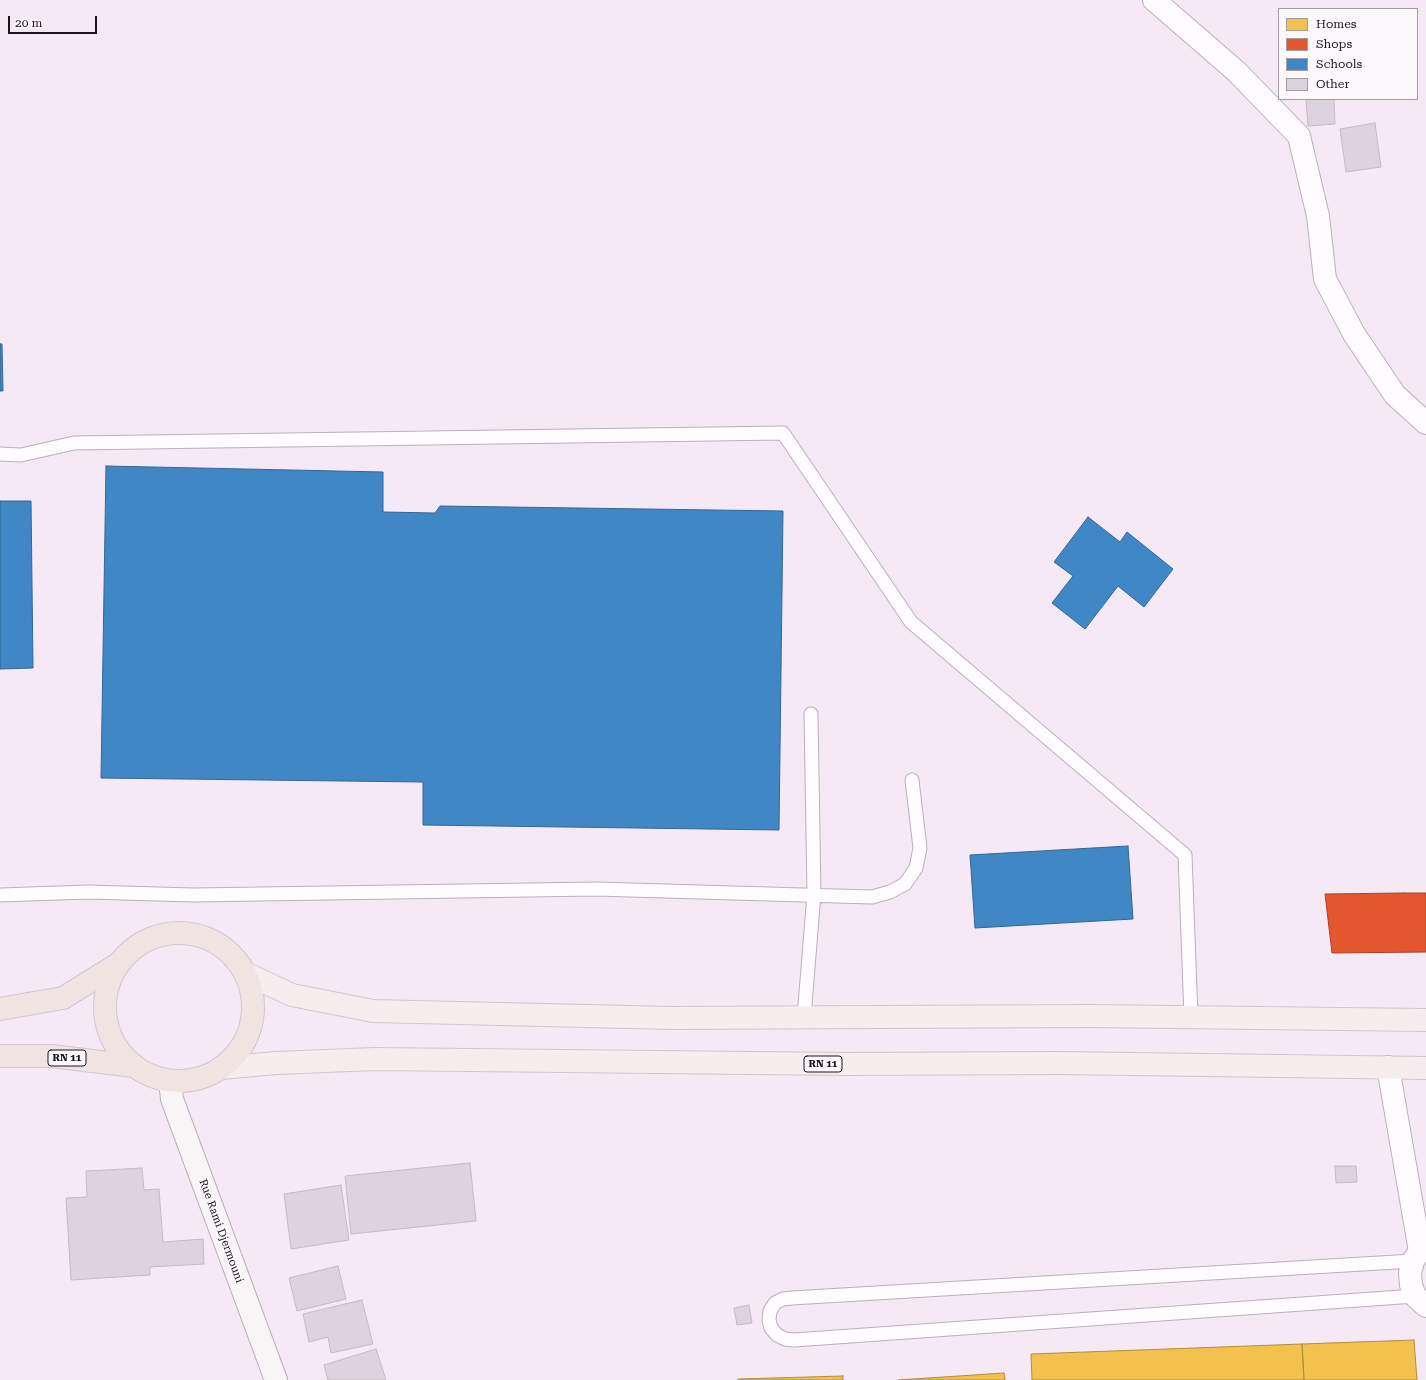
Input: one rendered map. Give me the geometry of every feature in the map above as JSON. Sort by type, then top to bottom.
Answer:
[{"type":"highway","points":[[0,1009],[63,998],[118,964],[136,946],[158,935],[184,932],[208,938],[230,952],[245,973],[253,999],[251,1025],[240,1050],[221,1068],[197,1079],[170,1081],[151,1076],[134,1066],[118,1050],[108,1029],[104,1007],[108,984],[118,964]]},
{"type":"highway","name":"RN 11","points":[[0,1056],[51,1056],[134,1066]]},
{"type":"main road","points":[[245,973],[292,995],[374,1011],[672,1018],[1191,1017],[1426,1020]]},
{"type":"main road","name":"RN 11","points":[[221,1068],[276,1063],[374,1059],[838,1064],[1058,1063],[1426,1068]]},
{"type":"main road","name":"Rue Rami Djermouni","points":[[170,1081],[172,1100],[276,1380]]},
{"type":"street","points":[[1154,0],[1237,72],[1299,136],[1318,216],[1325,279],[1354,334],[1396,395],[1426,423]]},
{"type":"street","points":[[1388,1067],[1420,1253],[1410,1273],[1411,1285],[1421,1302]]},
{"type":"lane","points":[[0,454],[22,455],[74,443],[783,433],[911,622],[1184,855],[1191,1017]]},
{"type":"lane","points":[[804,1017],[814,894],[811,714]]},
{"type":"lane","points":[[0,895],[88,892],[193,895],[596,889],[814,894],[872,897],[890,892],[905,884],[916,868],[920,848],[912,780]]},
{"type":"lane","points":[[1420,1253],[792,1298],[783,1299],[775,1303],[770,1311],[769,1320],[771,1328],[777,1335],[785,1339],[794,1340],[1421,1302]]},
{"type":"building: Homes","points":[[1414,1340],[1417,1380],[1304,1380],[1302,1344]]},
{"type":"building: Homes","points":[[1302,1344],[1304,1380],[1032,1380],[1031,1354]]},
{"type":"building: Homes","points":[[1004,1373],[1005,1380],[898,1380]]},
{"type":"building: Homes","points":[[843,1376],[843,1380],[738,1380],[738,1379]]},
{"type":"building: Shops","points":[[1426,893],[1426,952],[1332,953],[1325,894]]},
{"type":"building: Schools","points":[[0,344],[2,344],[3,391],[0,391]]},
{"type":"building: Schools","points":[[106,466],[383,472],[383,512],[435,513],[440,506],[783,511],[779,830],[423,825],[423,782],[101,778]]},
{"type":"building: Schools","points":[[0,501],[31,501],[33,668],[0,669]]},
{"type":"building: Schools","points":[[1088,517],[1120,542],[1127,532],[1173,569],[1144,607],[1118,586],[1085,629],[1052,603],[1073,576],[1054,562]]},
{"type":"building: Schools","points":[[1128,846],[1133,919],[975,928],[970,855]]},
{"type":"building: Other","points":[[1306,100],[1334,100],[1335,124],[1308,126]]},
{"type":"building: Other","points":[[1375,123],[1381,167],[1346,172],[1340,129]]},
{"type":"building: Other","points":[[470,1163],[476,1221],[351,1234],[345,1176]]},
{"type":"building: Other","points":[[1335,1166],[1356,1166],[1357,1182],[1336,1183]]},
{"type":"building: Other","points":[[142,1168],[144,1190],[159,1189],[163,1242],[203,1239],[204,1264],[150,1267],[150,1275],[71,1280],[66,1198],[87,1197],[86,1171]]},
{"type":"building: Other","points":[[341,1185],[349,1240],[291,1249],[284,1194]]},
{"type":"building: Other","points":[[338,1266],[346,1299],[297,1311],[289,1278]]},
{"type":"building: Other","points":[[362,1300],[373,1344],[331,1353],[328,1337],[309,1342],[303,1314]]},
{"type":"building: Other","points":[[749,1305],[752,1323],[737,1325],[734,1308]]},
{"type":"building: Other","points":[[376,1349],[386,1380],[328,1380],[324,1365]]}]
